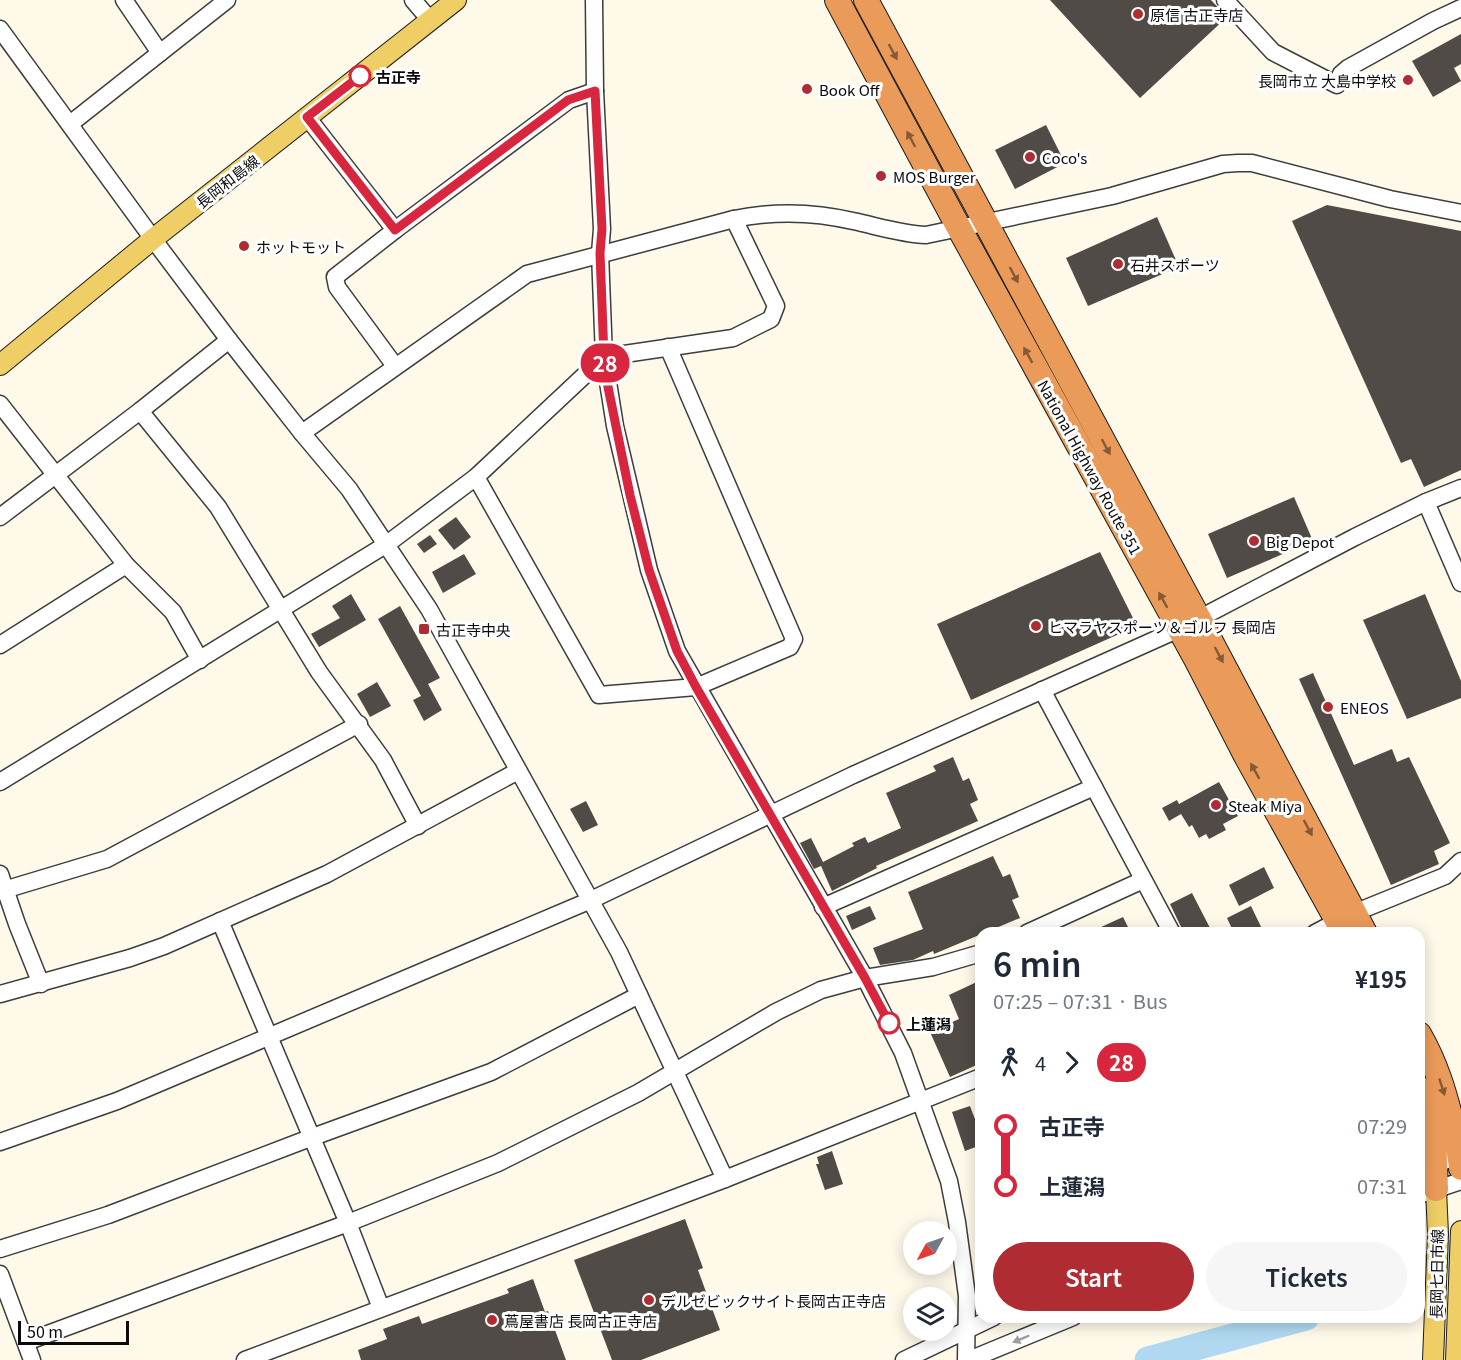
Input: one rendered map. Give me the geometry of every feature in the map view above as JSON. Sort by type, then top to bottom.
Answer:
[{"type":"highway","name":"National Highway Route 351","points":[[837,0],[959,228],[1189,624]]},
{"type":"highway","name":"National Highway Route 351","points":[[866,0],[986,224],[1189,624],[1350,925]]},
{"type":"highway","points":[[1425,1046],[1444,1092],[1461,1155],[1461,1168]]},
{"type":"highway","points":[[1425,1108],[1434,1137],[1428,1167],[1428,1192]]},
{"type":"main road","name":"長岡和島線","points":[[0,364],[153,239],[456,0]]},
{"type":"main road","name":"長岡七日市線","points":[[1428,1192],[1438,1234],[1433,1360]]},
{"type":"main road","name":"長岡七日市線","points":[[1456,1360],[1461,1231]]},
{"type":"street","points":[[124,0],[160,53]]},
{"type":"street","points":[[70,124],[226,0]]},
{"type":"street","points":[[413,0],[430,20]]},
{"type":"street","points":[[594,0],[604,357],[618,437],[649,570],[677,651],[865,978],[903,1053],[949,1181],[967,1296],[967,1360],[1058,1323]]},
{"type":"street","points":[[1225,0],[1273,52],[1337,85],[1341,74],[1348,68],[1461,8]]},
{"type":"street","points":[[2,35],[229,340],[349,489],[429,609],[620,952],[725,1179]]},
{"type":"street","points":[[395,366],[337,287],[335,278],[568,100],[595,91]]},
{"type":"street","points":[[307,117],[395,230]]},
{"type":"street","points":[[302,433],[527,274],[600,253],[762,213],[852,220],[926,235],[1112,196],[1222,164],[1252,163],[1390,199],[1461,213]]},
{"type":"street","points":[[0,782],[387,544],[476,477],[604,357],[733,338],[771,319],[776,306],[734,219]]},
{"type":"street","points":[[0,517],[229,340]]},
{"type":"street","points":[[476,477],[599,695],[696,687],[790,647],[794,639],[668,347]]},
{"type":"street","points":[[0,404],[126,566],[173,612],[200,660]]},
{"type":"street","points":[[140,411],[218,507],[319,672],[383,760],[418,826]]},
{"type":"street","points":[[0,1142],[117,1101],[591,900],[770,814],[1189,624],[1355,537],[1426,502],[1461,488]]},
{"type":"street","points":[[1426,502],[1461,583]]},
{"type":"street","points":[[0,645],[126,566]]},
{"type":"street","points":[[1042,690],[1169,927]]},
{"type":"street","points":[[41,984],[2,882],[108,859],[359,724]]},
{"type":"street","points":[[0,994],[41,984],[164,946],[327,874],[518,771]]},
{"type":"street","points":[[823,907],[1094,787]]},
{"type":"street","points":[[1350,925],[1445,876],[1461,861]]},
{"type":"street","points":[[1040,927],[1143,880]]},
{"type":"street","points":[[220,921],[310,1138],[348,1223],[381,1308]]},
{"type":"street","points":[[26,1342],[348,1223],[498,1163],[638,1093],[776,1012],[821,990],[865,978],[933,967],[975,955]]},
{"type":"street","points":[[0,1249],[108,1215],[491,1072],[639,995]]},
{"type":"street","points":[[245,1360],[725,1179],[975,1080]]},
{"type":"street","points":[[1428,1167],[1461,1155]]},
{"type":"street","points":[[1428,1192],[1461,1181]]},
{"type":"street","points":[[0,1274],[32,1360]]},
{"type":"street","points":[[904,1360],[980,1323]]},
{"type":"building","points":[[1050,0],[1211,0],[1227,17],[1140,98]]},
{"type":"building","points":[[1461,34],[1461,64],[1454,68],[1461,81],[1433,97],[1412,61]]},
{"type":"building","points":[[1046,125],[1065,163],[1015,189],[995,150]]},
{"type":"building","points":[[1327,205],[1461,231],[1461,470],[1424,487],[1411,459],[1401,463],[1292,221]]},
{"type":"building","points":[[1157,217],[1179,267],[1088,306],[1066,258]]},
{"type":"building","points":[[1294,497],[1313,541],[1227,578],[1208,534]]},
{"type":"building","points":[[456,517],[471,537],[454,550],[438,530]]},
{"type":"building","points":[[430,535],[437,544],[424,553],[417,544]]},
{"type":"building","points":[[1100,552],[1137,626],[971,700],[937,624]]},
{"type":"building","points":[[464,554],[476,574],[443,593],[432,572]]},
{"type":"building","points":[[351,594],[366,620],[319,647],[311,634],[340,618],[332,606]]},
{"type":"building","points":[[1425,594],[1461,681],[1461,698],[1407,719],[1363,620]]},
{"type":"building","points":[[400,606],[440,678],[428,684],[442,710],[424,721],[413,700],[421,696],[378,619]]},
{"type":"building","points":[[1313,673],[1354,765],[1392,749],[1397,762],[1409,757],[1450,843],[1434,851],[1439,864],[1391,885],[1299,679]]},
{"type":"building","points":[[377,682],[391,706],[370,717],[357,694]]},
{"type":"building","points":[[953,757],[963,781],[969,778],[978,800],[970,804],[978,821],[876,866],[877,868],[832,891],[821,866],[814,869],[800,843],[811,838],[823,862],[854,846],[852,843],[865,837],[868,843],[901,828],[886,793],[936,771],[933,766]]},
{"type":"building","points":[[1219,782],[1238,816],[1223,824],[1226,830],[1209,839],[1206,834],[1199,838],[1192,825],[1189,827],[1181,814],[1169,821],[1162,808],[1177,800],[1179,804]]},
{"type":"building","points":[[586,801],[598,825],[583,832],[570,809]]},
{"type":"building","points":[[993,856],[1003,877],[1010,874],[1019,897],[1012,900],[1020,918],[998,927],[975,927],[975,937],[934,954],[933,951],[913,960],[880,965],[873,948],[923,929],[908,892]]},
{"type":"building","points":[[1264,867],[1274,888],[1239,906],[1229,885]]},
{"type":"building","points":[[1192,893],[1209,927],[1181,927],[1170,904]]},
{"type":"building","points":[[870,906],[876,919],[852,930],[846,916]]},
{"type":"building","points":[[1251,906],[1261,927],[1231,927],[1227,918]]},
{"type":"building","points":[[1123,917],[1128,927],[1101,927]]},
{"type":"building","points":[[975,983],[975,1066],[950,1077],[930,1032],[959,1019],[949,995]]},
{"type":"building","points":[[970,1106],[975,1119],[975,1147],[965,1151],[952,1112]]},
{"type":"building","points":[[832,1151],[843,1184],[825,1190],[816,1164],[819,1164],[817,1157]]},
{"type":"building","name":"デルゼビックサイト長岡古正寺店","points":[[685,1219],[703,1268],[698,1270],[720,1330],[641,1360],[612,1360],[574,1260]]},
{"type":"building","name":"蔦屋書店 長岡古正寺店","points":[[533,1279],[545,1312],[548,1311],[566,1360],[361,1360],[358,1350],[387,1339],[383,1329],[419,1316],[422,1324],[509,1293],[507,1289]]},
{"type":"waterway","points":[[1425,1270],[1461,1249]]},
{"type":"waterway","points":[[1148,1360],[1284,1323]]},
{"type":"bus line","name":"28","points":[[360,76],[307,117],[395,230],[568,100],[595,91],[602,229],[600,253],[604,357],[630,495],[664,618],[677,651],[696,687],[889,1023]]},
{"type":"place","name":"原信 古正寺店","points":[[1138,14]]},
{"type":"place","name":"古正寺","points":[[360,76]]},
{"type":"place","name":"長岡市立 大島中学校","points":[[1408,80]]},
{"type":"place","name":"Book Off","points":[[807,89]]},
{"type":"place","name":"Coco's","points":[[1030,157]]},
{"type":"place","name":"MOS Burger","points":[[881,176]]},
{"type":"place","name":"ホットモット","points":[[244,246]]},
{"type":"place","name":"石井スポーツ","points":[[1118,264]]},
{"type":"place","name":"Big Depot","points":[[1254,541]]},
{"type":"place","name":"ヒマラヤスポーツ＆ゴルフ 長岡店","points":[[1036,626]]},
{"type":"place","name":"古正寺中央","points":[[424,629]]},
{"type":"place","name":"ENEOS","points":[[1328,707]]},
{"type":"place","name":"Steak Miya","points":[[1216,805]]},
{"type":"place","name":"上蓮潟","points":[[889,1023]]},
{"type":"place","name":"デルゼビックサイト長岡古正寺店","points":[[649,1300]]},
{"type":"place","name":"蔦屋書店 長岡古正寺店","points":[[492,1320]]}]
